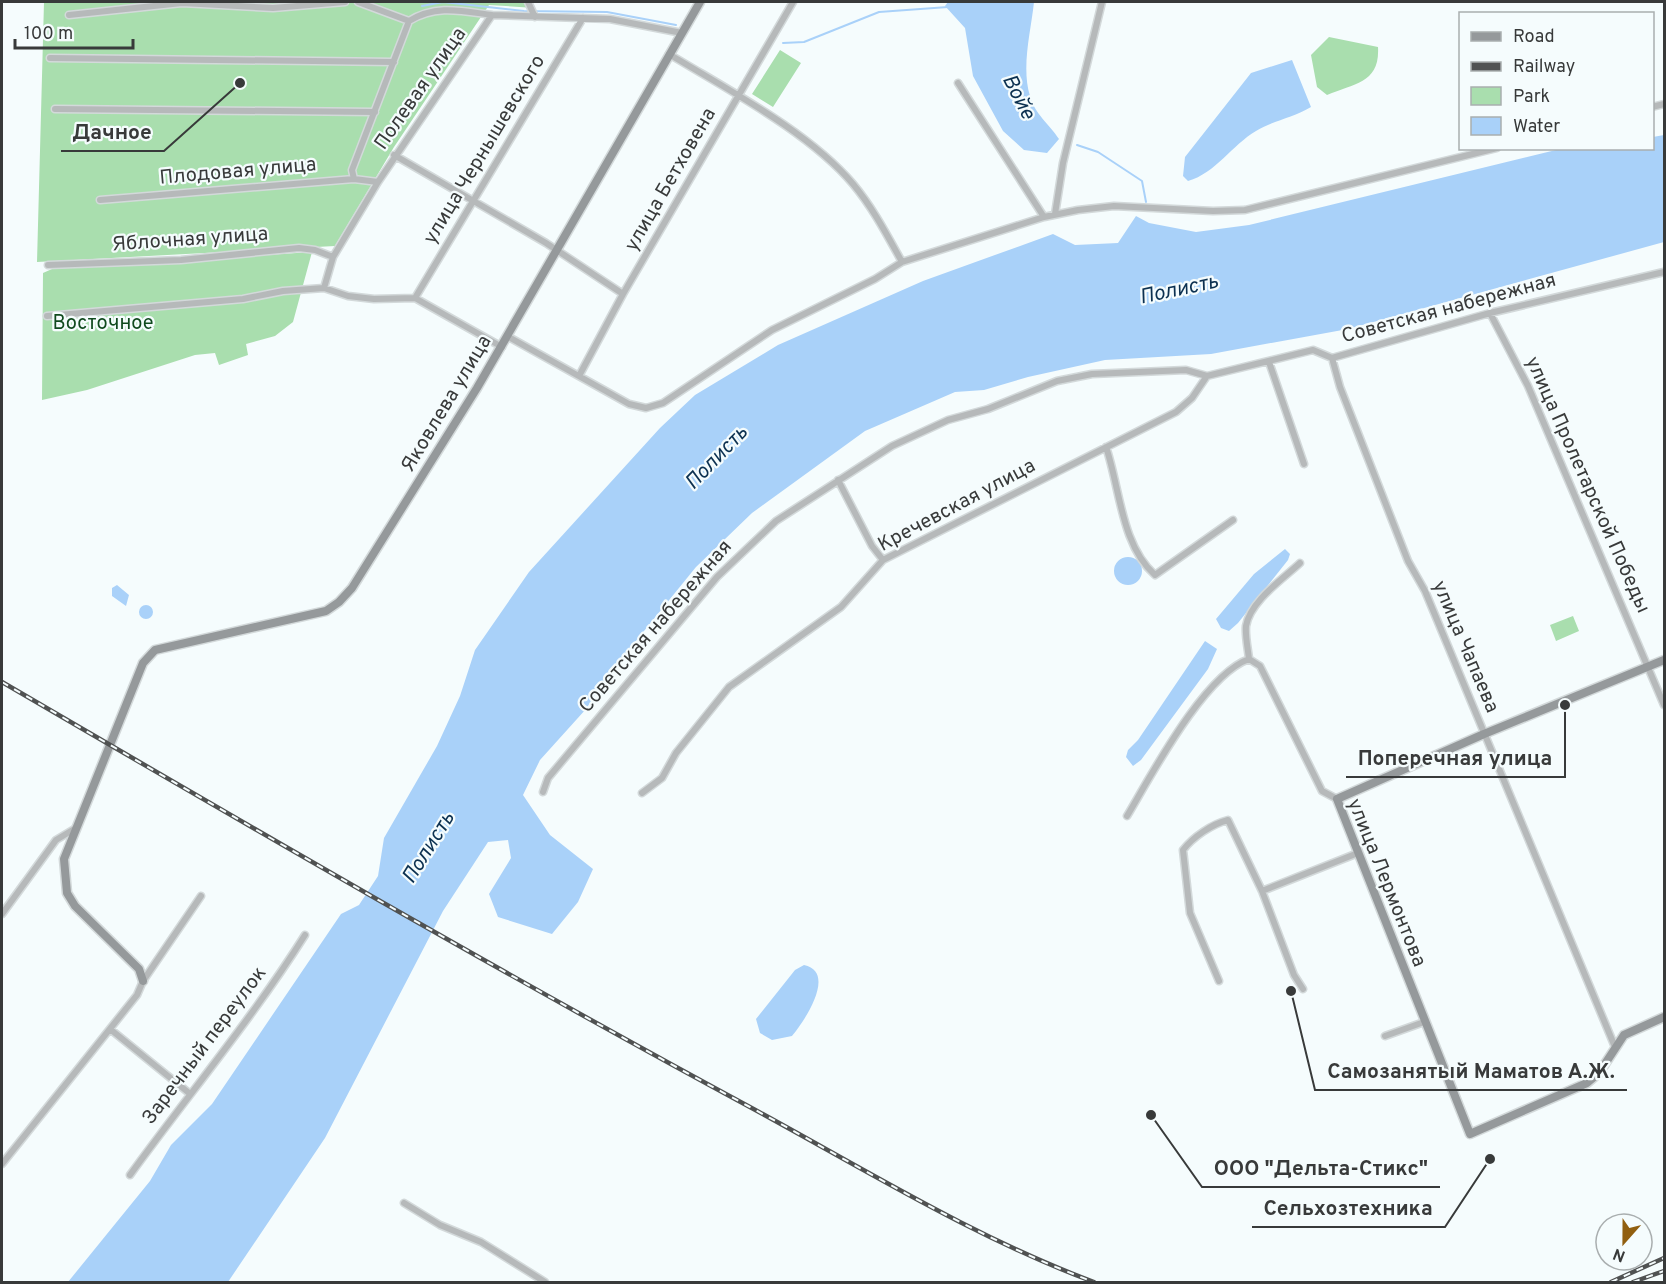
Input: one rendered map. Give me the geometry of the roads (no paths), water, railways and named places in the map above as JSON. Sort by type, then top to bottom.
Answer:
[{"type":"street","points":[[69,15],[182,3],[273,8],[345,2]]},
{"type":"street","points":[[358,2],[388,11],[409,21]]},
{"type":"street","points":[[528,2],[535,17]]},
{"type":"street","name":"Яковлева улица","points":[[143,981],[139,969],[86,920],[67,893],[64,859],[140,669],[155,650],[314,615],[339,602],[372,560],[502,347],[700,2]]},
{"type":"street","name":"улица Бетховена","points":[[579,376],[623,294],[793,2]]},
{"type":"street","points":[[1055,214],[1063,162],[1102,2]]},
{"type":"street","points":[[354,179],[352,170],[409,21],[428,11],[447,9],[492,15],[610,19],[682,33]]},
{"type":"street","name":"Полевая улица","points":[[324,288],[333,257],[394,155],[492,15]]},
{"type":"street","name":"улица Чернышевского","points":[[416,298],[583,18]]},
{"type":"street","points":[[669,54],[802,138],[852,183],[874,211],[902,262]]},
{"type":"street","points":[[50,58],[394,62]]},
{"type":"street","points":[[958,83],[1044,217]]},
{"type":"street","points":[[55,109],[375,112]]},
{"type":"street","points":[[507,336],[629,404],[646,408],[663,403],[772,330],[875,279],[902,262],[1044,217],[1114,206],[1213,211],[1245,210],[1489,150]]},
{"type":"street","points":[[394,155],[556,250],[623,294]]},
{"type":"street","name":"Плодовая улица","points":[[100,200],[354,179],[378,182]]},
{"type":"street","name":"Яблочная улица","points":[[48,265],[181,260],[299,248],[315,250],[333,257]]},
{"type":"street","name":"Советская набережная","points":[[543,792],[548,778],[717,577],[776,521],[892,446],[948,420],[988,409],[1057,381],[1092,374],[1186,370],[1207,376],[1313,350],[1332,357],[1490,313],[1665,272]]},
{"type":"street","points":[[46,316],[243,299],[283,291],[324,288],[356,297],[416,298],[502,347]]},
{"type":"street","name":"улица Пролетарской Победы","points":[[1490,313],[1528,386],[1665,705]]},
{"type":"street","name":"улица Чапаева","points":[[1332,357],[1340,387],[1408,561],[1425,591],[1615,1047]]},
{"type":"street","points":[[1269,362],[1304,464]]},
{"type":"street","name":"Кречевская улица","points":[[642,793],[662,778],[676,753],[729,687],[841,607],[883,560],[1176,411],[1192,398],[1207,376]]},
{"type":"street","points":[[1106,447],[1133,545],[1144,566],[1155,575],[1233,520]]},
{"type":"street","points":[[838,480],[872,546],[883,560]]},
{"type":"street","points":[[1127,816],[1158,764],[1207,693],[1222,675],[1249,659],[1246,626],[1251,615],[1266,595],[1300,563]]},
{"type":"street","name":"улица Лермонтова","points":[[1249,659],[1260,666],[1323,791],[1337,799],[1470,1134],[1587,1083],[1599,1073],[1615,1047]]},
{"type":"street","points":[[1337,799],[1484,734],[1665,660]]},
{"type":"street","points":[[1219,981],[1190,913],[1183,850],[1189,842],[1220,822],[1228,820],[1262,891],[1294,975],[1303,989]]},
{"type":"street","points":[[2,914],[56,840],[76,828]]},
{"type":"street","points":[[1262,891],[1358,853]]},
{"type":"street","points":[[2,1164],[137,995],[143,981],[201,896]]},
{"type":"street","name":"Заречный переулок","points":[[130,1175],[189,1093],[249,1017],[305,935]]},
{"type":"street","points":[[1615,1047],[1624,1035],[1665,1017]]},
{"type":"street","points":[[1385,1036],[1424,1022]]},
{"type":"street","points":[[110,1029],[189,1093]]},
{"type":"street","points":[[404,1203],[440,1225],[481,1242],[545,1282]]},
{"type":"water","points":[[948,2],[1034,2],[1028,49],[1027,85],[1032,102],[1059,139],[1047,153],[1024,150],[1003,131],[973,76],[965,28],[945,6]]},
{"type":"water","points":[[1292,60],[1311,107],[1256,131],[1207,172],[1188,181],[1183,176],[1185,157],[1251,73]]},
{"type":"water","name":"Полисть","points":[[1664,135],[1664,242],[1348,329],[1211,354],[1105,360],[1028,377],[984,390],[955,392],[865,431],[752,513],[696,567],[605,679],[586,709],[540,760],[523,795],[550,835],[593,869],[578,902],[552,934],[498,917],[489,894],[511,858],[508,840],[488,842],[443,911],[325,1138],[228,1282],[68,1282],[150,1181],[171,1145],[212,1104],[341,914],[359,905],[378,876],[384,838],[437,746],[460,696],[475,650],[529,572],[660,428],[695,395],[778,345],[923,281],[1053,234],[1075,245],[1118,243],[1136,216],[1149,223],[1196,232],[1249,225],[1556,150],[1654,150],[1654,137]]},
{"type":"water","points":[[1285,549],[1290,554],[1288,560],[1238,623],[1229,631],[1221,628],[1216,619],[1254,574]]},
{"type":"water","points":[[1128,557],[1138,561],[1142,571],[1138,581],[1128,585],[1118,581],[1114,571],[1118,561]]},
{"type":"water","points":[[117,585],[129,595],[126,606],[112,596],[112,588]]},
{"type":"water","points":[[143,605],[149,605],[153,612],[149,619],[143,619],[139,615],[139,609]]},
{"type":"water","points":[[1205,641],[1217,649],[1208,669],[1141,760],[1133,766],[1126,757],[1128,750],[1138,740]]},
{"type":"water","points":[[804,965],[814,970],[818,977],[818,987],[810,1010],[792,1036],[772,1040],[760,1033],[756,1019],[795,970]]},
{"type":"waterway","points":[[422,6],[443,2],[524,11],[607,12],[676,25]]},
{"type":"waterway","points":[[783,43],[804,42],[879,12],[948,7]]},
{"type":"waterway","name":"Войе","points":[[1077,145],[1098,152],[1142,181],[1146,202]]},
{"type":"railway","points":[[2,682],[466,950],[876,1177],[1006,1245],[1094,1282]]},
{"type":"railway","points":[[1611,1282],[1664,1258]]},
{"type":"railway","points":[[1633,1282],[1664,1271]]},
{"type":"place","name":"Дачное","points":[[240,83]]},
{"type":"place","name":"Поперечная улица","points":[[1565,705]]},
{"type":"place","name":"Самозанятый Маматов А.Ж.","points":[[1291,991]]},
{"type":"place","name":"ООО \"Дельта-Стикс\"","points":[[1151,1115]]},
{"type":"place","name":"Сельхозтехника","points":[[1490,1159]]},
{"type":"park label","name":"Восточное","points":[[103,324]]}]
